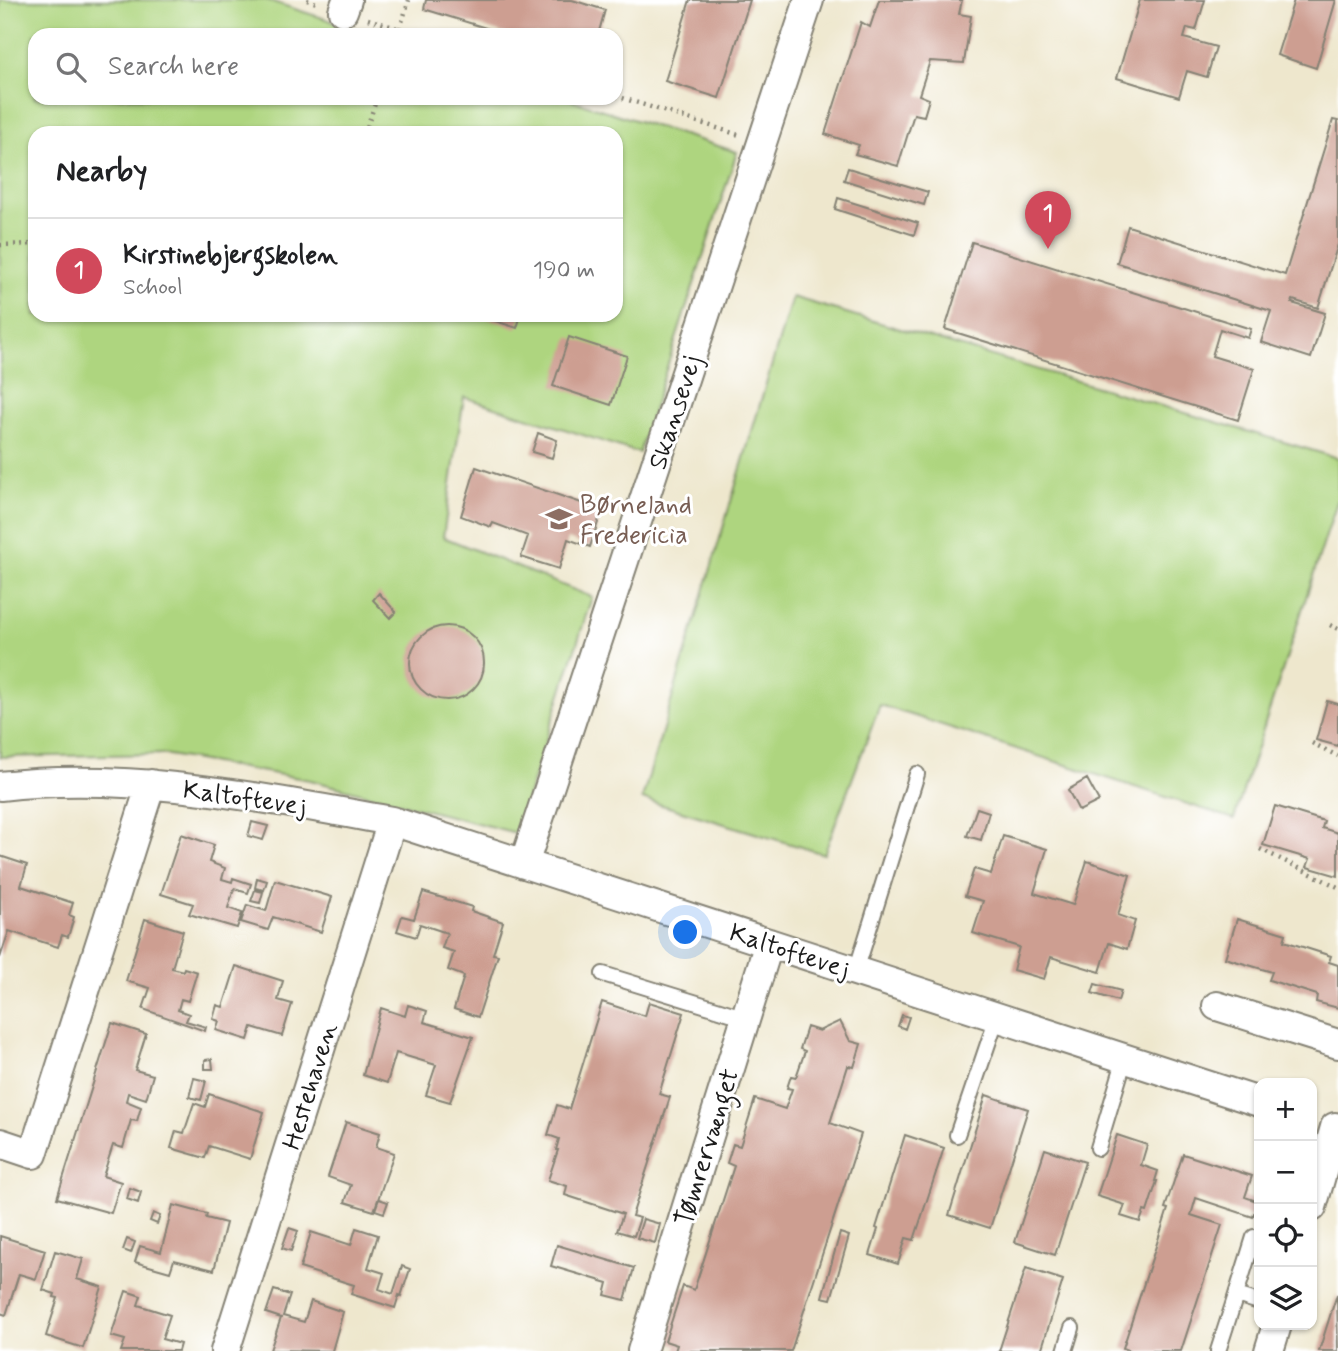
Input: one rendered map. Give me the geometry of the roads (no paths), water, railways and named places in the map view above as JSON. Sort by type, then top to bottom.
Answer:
[{"type":"street","name":"Skansevej","points":[[524,864],[809,0]]},
{"type":"street","name":"Kaltoftevej","points":[[0,786],[40,781],[151,784],[262,798],[392,821],[1254,1100]]},
{"type":"street","name":"Kaltoftevej","points":[[0,1143],[33,1154],[151,784]]},
{"type":"street","name":"Hestehaven","points":[[225,1351],[392,821]]},
{"type":"street","name":"Tømrervænget","points":[[642,1351],[769,943]]},
{"type":"street","points":[[1217,1006],[1338,1044]]},
{"type":"street","points":[[1313,1204],[1328,1124]]},
{"type":"street","points":[[1269,1351],[1275,1330]]},
{"type":"lane","points":[[856,971],[917,774]]},
{"type":"lane","points":[[603,974],[746,1018]]},
{"type":"lane","points":[[957,1135],[997,1017]]},
{"type":"lane","points":[[1098,1149],[1125,1058]]},
{"type":"lane","points":[[1218,1351],[1254,1237]]},
{"type":"lane","points":[[1236,1295],[1254,1300]]},
{"type":"lane","points":[[1065,1351],[1072,1328]]},
{"type":"place","name":"Kirstinebjergskolen","points":[[1048,249]]},
{"type":"place","name":"Børneland Fredericia","points":[[559,519]]}]
